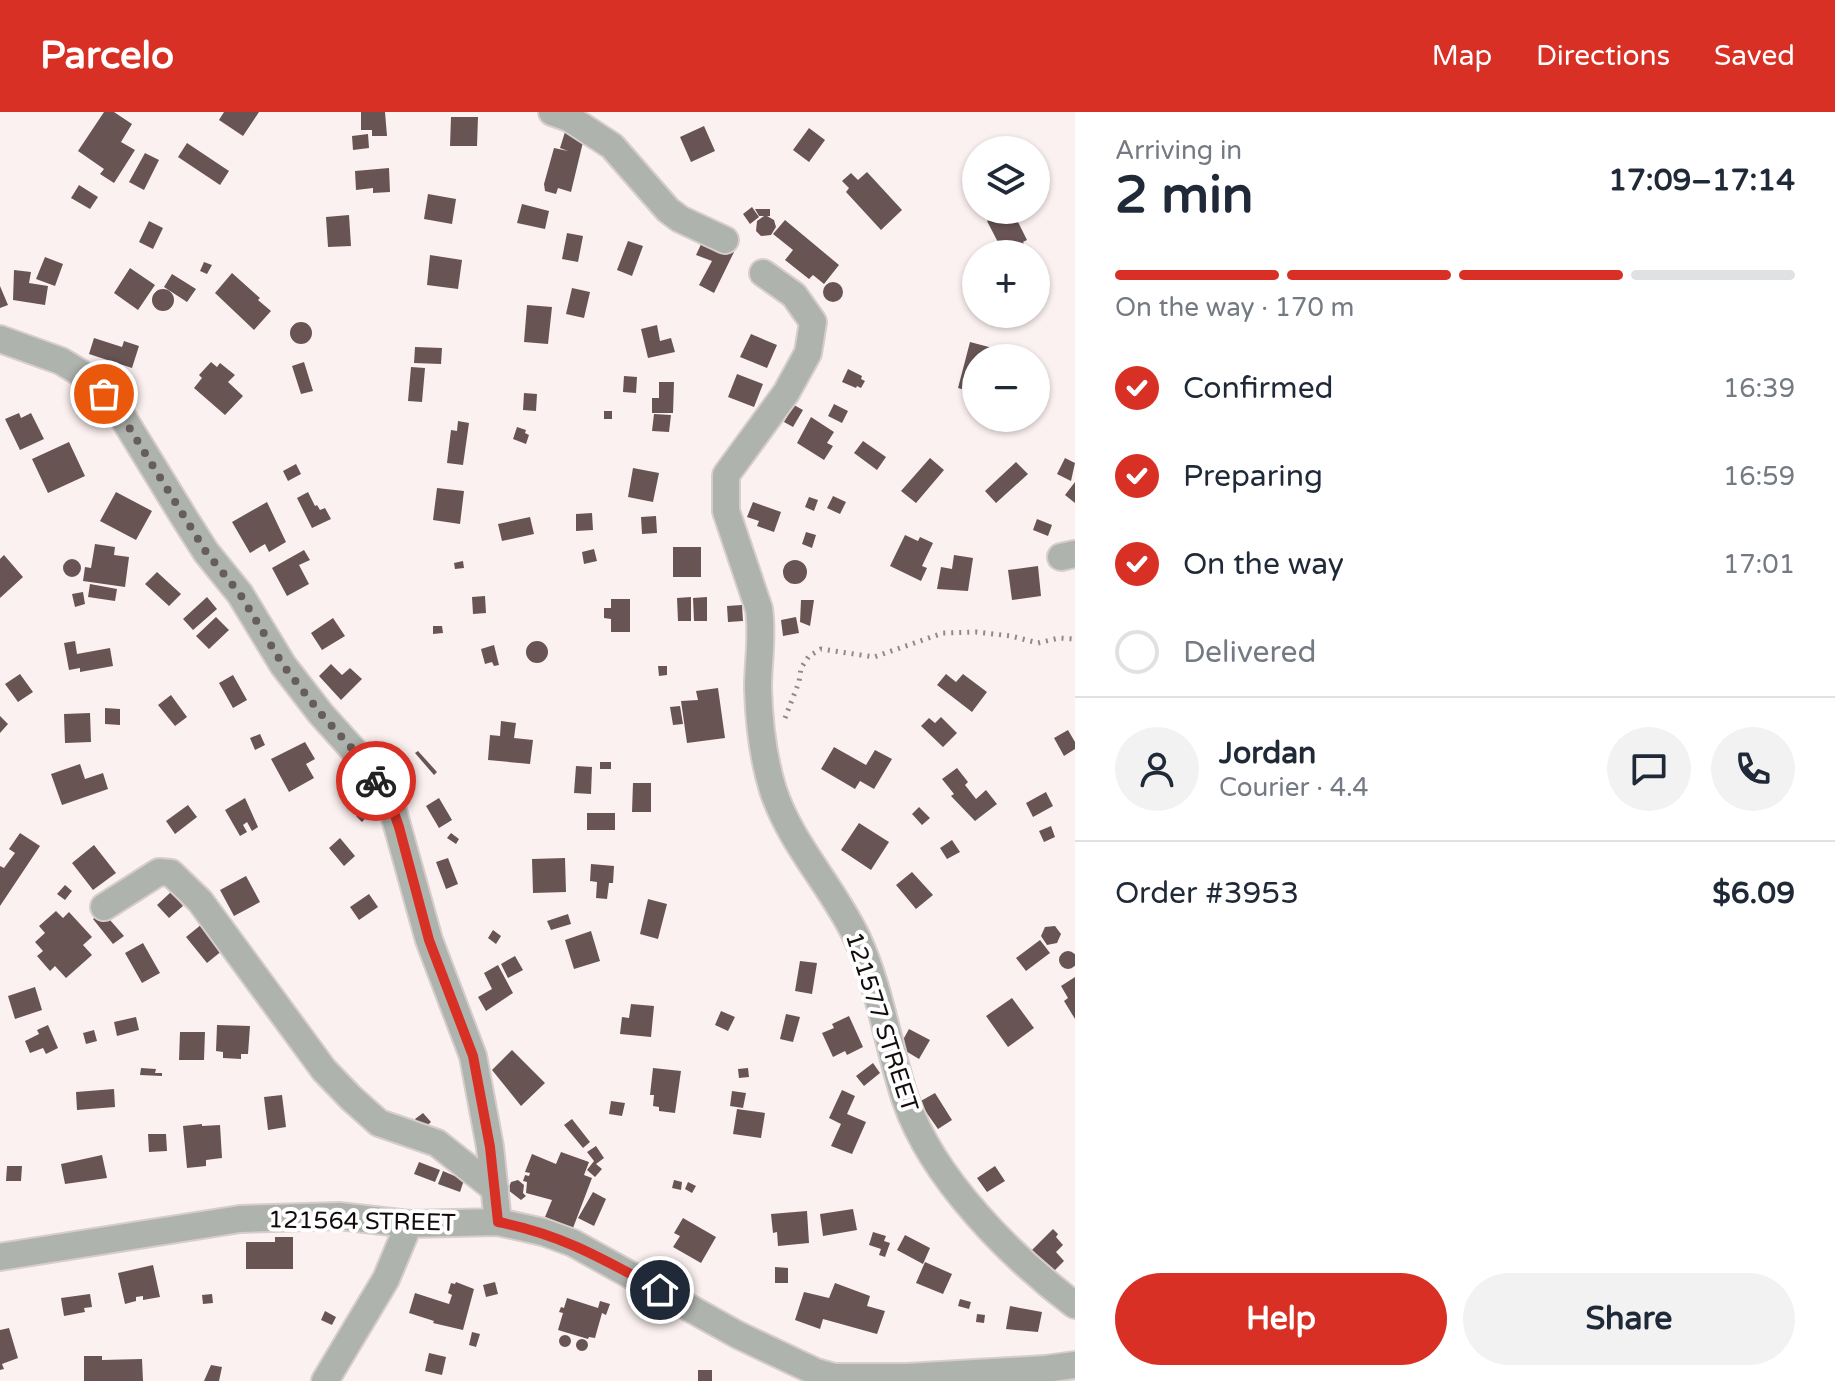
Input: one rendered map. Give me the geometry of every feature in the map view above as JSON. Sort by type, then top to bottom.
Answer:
[{"type":"street","points":[[552,112],[569,118],[612,146],[668,210],[680,219],[725,240]]},
{"type":"street","name":"121577 STREET","points":[[763,273],[794,295],[813,322],[808,353],[786,393],[726,475],[726,511],[759,609],[758,687],[762,741],[773,790],[808,861],[845,913],[866,961],[907,1106],[940,1168],[1017,1258],[1075,1305]]},
{"type":"street","points":[[0,339],[61,361],[87,377],[104,394],[122,416],[206,552],[240,594],[283,665],[366,764],[392,807],[429,940],[473,1056],[490,1147],[498,1222]]},
{"type":"street","points":[[104,907],[159,872],[171,873],[200,901],[324,1070],[351,1098],[379,1123],[437,1143],[495,1189]]},
{"type":"street","name":"121564 STREET","points":[[0,1257],[240,1219],[339,1216],[409,1224],[498,1222],[543,1232],[573,1243],[738,1335],[816,1372],[834,1377],[907,1377],[1075,1365]]},
{"type":"street","points":[[325,1381],[386,1279],[409,1224]]},
{"type":"path","points":[[762,741],[786,716],[801,668],[809,656],[821,649],[874,657],[943,633],[976,632],[1038,643],[1059,638],[1075,639]]},
{"type":"building","points":[[104,112],[114,112],[132,124],[121,142],[135,150],[114,183],[100,174],[104,169],[78,151]]},
{"type":"building","points":[[224,112],[259,112],[243,136],[219,120]]},
{"type":"building","points":[[361,112],[385,112],[387,136],[372,136],[372,130],[361,130]]},
{"type":"building","points":[[451,117],[478,117],[477,146],[450,146]]},
{"type":"building","points":[[704,126],[715,151],[691,162],[680,137]]},
{"type":"building","points":[[809,128],[825,140],[809,162],[793,150]]},
{"type":"building","points":[[565,132],[584,138],[571,192],[558,188],[556,194],[545,191],[544,184],[554,148],[568,151],[560,148]]},
{"type":"building","points":[[368,134],[369,148],[353,150],[352,136]]},
{"type":"building","points":[[187,143],[229,171],[220,185],[178,157]]},
{"type":"building","points":[[145,153],[159,160],[144,190],[129,182]]},
{"type":"building","points":[[389,168],[390,192],[373,193],[373,188],[356,190],[355,171]]},
{"type":"building","points":[[867,172],[902,210],[881,230],[846,192],[849,188],[842,181],[851,173],[858,180]]},
{"type":"building","points":[[79,185],[98,197],[90,209],[71,198]]},
{"type":"building","points":[[428,194],[456,199],[452,224],[424,219]]},
{"type":"building","points":[[522,204],[549,211],[545,229],[517,223]]},
{"type":"building","points":[[752,207],[759,217],[750,224],[743,214]]},
{"type":"building","points":[[755,209],[770,209],[770,216],[767,216],[774,220],[776,227],[771,235],[761,236],[756,231],[757,221],[764,216],[759,216]]},
{"type":"building","points":[[349,215],[351,246],[328,247],[326,217]]},
{"type":"building","points":[[785,220],[839,265],[824,284],[813,275],[809,279],[785,260],[793,250],[773,234]]},
{"type":"building","points":[[149,221],[163,228],[153,249],[139,242]]},
{"type":"building","points":[[989,224],[1019,224],[1027,240],[997,240]]},
{"type":"building","points":[[567,233],[583,236],[578,262],[562,259]]},
{"type":"building","points":[[703,240],[734,252],[714,293],[699,285],[712,261],[696,255]]},
{"type":"building","points":[[628,241],[643,246],[632,276],[617,270]]},
{"type":"building","points":[[430,255],[462,260],[458,289],[427,285]]},
{"type":"building","points":[[45,257],[63,264],[55,286],[36,279]]},
{"type":"building","points":[[204,262],[212,265],[207,274],[200,271]]},
{"type":"building","points":[[130,268],[155,285],[138,310],[114,293]]},
{"type":"building","points":[[14,270],[31,272],[29,283],[48,286],[45,305],[13,300]]},
{"type":"building","points":[[232,273],[271,311],[254,330],[215,293]]},
{"type":"building","points":[[172,274],[196,289],[187,302],[164,287]]},
{"type":"building","points":[[833,282],[840,285],[843,292],[840,299],[833,302],[826,299],[823,292],[826,285]]},
{"type":"building","points":[[0,286],[8,305],[0,308]]},
{"type":"building","points":[[572,288],[590,292],[584,318],[566,314]]},
{"type":"building","points":[[163,289],[171,292],[174,300],[171,308],[163,311],[155,308],[152,300],[155,292]]},
{"type":"building","points":[[527,305],[552,307],[548,344],[524,342]]},
{"type":"building","points":[[301,322],[309,325],[312,333],[309,341],[301,344],[293,341],[290,333],[293,325]]},
{"type":"building","points":[[657,325],[660,341],[671,338],[675,352],[648,358],[641,329]]},
{"type":"building","points":[[751,334],[777,345],[767,368],[740,357]]},
{"type":"building","points":[[94,338],[122,347],[124,341],[139,346],[132,368],[89,354]]},
{"type":"building","points":[[415,347],[442,348],[441,364],[414,363]]},
{"type":"building","points":[[211,362],[217,367],[220,363],[235,375],[228,382],[243,396],[225,415],[194,388],[202,378],[199,375]]},
{"type":"building","points":[[304,362],[313,391],[301,394],[292,366]]},
{"type":"building","points":[[411,367],[425,368],[422,402],[408,401]]},
{"type":"building","points":[[848,369],[862,376],[861,379],[865,381],[861,388],[842,382]]},
{"type":"building","points":[[737,374],[763,384],[754,407],[728,397]]},
{"type":"building","points":[[624,376],[637,377],[636,393],[623,392]]},
{"type":"building","points":[[659,382],[674,382],[673,413],[652,413],[652,398],[659,398]]},
{"type":"building","points":[[524,393],[537,394],[536,411],[523,410]]},
{"type":"building","points":[[834,404],[848,411],[842,423],[828,416]]},
{"type":"building","points":[[794,405],[803,410],[793,427],[784,422]]},
{"type":"building","points":[[604,411],[612,411],[612,419],[604,419]]},
{"type":"building","points":[[19,413],[21,418],[31,413],[44,439],[20,450],[5,419]]},
{"type":"building","points":[[654,414],[671,415],[669,432],[652,431]]},
{"type":"building","points":[[811,417],[834,432],[827,443],[833,446],[824,460],[797,443]]},
{"type":"building","points":[[458,421],[469,423],[463,465],[447,463],[451,430],[457,431]]},
{"type":"building","points":[[517,427],[526,430],[525,433],[529,435],[526,444],[513,439]]},
{"type":"building","points":[[863,441],[886,457],[877,470],[854,453]]},
{"type":"building","points":[[69,442],[85,476],[48,493],[32,459]]},
{"type":"building","points":[[930,458],[944,470],[916,503],[901,491]]},
{"type":"building","points":[[1065,458],[1075,463],[1071,481],[1057,474]]},
{"type":"building","points":[[1016,462],[1028,474],[996,503],[985,491]]},
{"type":"building","points":[[296,464],[301,474],[288,481],[283,471]]},
{"type":"building","points":[[633,468],[659,473],[653,502],[628,497]]},
{"type":"building","points":[[1075,482],[1075,503],[1065,495]]},
{"type":"building","points":[[437,488],[464,491],[460,524],[433,520]]},
{"type":"building","points":[[116,492],[152,511],[136,540],[100,521]]},
{"type":"building","points":[[308,492],[315,506],[320,510],[325,508],[331,519],[312,528],[297,498]]},
{"type":"building","points":[[833,496],[846,502],[840,514],[827,508]]},
{"type":"building","points":[[809,497],[818,500],[814,511],[805,507]]},
{"type":"building","points":[[267,502],[286,542],[269,552],[265,544],[250,553],[232,522]]},
{"type":"building","points":[[753,502],[781,512],[774,532],[757,526],[759,521],[747,517]]},
{"type":"building","points":[[592,513],[593,530],[576,531],[576,514]]},
{"type":"building","points":[[656,516],[657,533],[642,534],[641,517]]},
{"type":"building","points":[[530,517],[534,534],[502,541],[498,524]]},
{"type":"building","points":[[1037,519],[1052,525],[1048,536],[1033,530]]},
{"type":"building","points":[[806,532],[816,535],[812,548],[802,544]]},
{"type":"building","points":[[905,535],[933,543],[922,566],[927,568],[921,581],[890,566]]},
{"type":"building","points":[[95,544],[115,547],[114,555],[129,557],[125,587],[83,581],[85,567],[91,568]]},
{"type":"building","points":[[673,547],[701,547],[701,577],[673,577]]},
{"type":"building","points":[[594,549],[597,561],[584,564],[582,552]]},
{"type":"building","points":[[304,550],[310,560],[299,565],[309,584],[287,596],[272,568]]},
{"type":"building","points":[[4,555],[23,577],[0,598],[0,559]]},
{"type":"building","points":[[954,555],[973,558],[968,591],[937,589],[941,567],[952,569]]},
{"type":"building","points":[[68,559],[76,559],[81,568],[79,575],[68,577],[63,572],[63,564]]},
{"type":"building","points":[[790,560],[800,560],[807,567],[807,577],[800,584],[790,584],[783,577],[783,567]]},
{"type":"building","points":[[463,561],[464,568],[455,569],[454,563]]},
{"type":"building","points":[[1038,566],[1041,596],[1012,600],[1008,570]]},
{"type":"building","points":[[157,572],[181,594],[169,606],[145,584]]},
{"type":"building","points":[[90,584],[117,589],[115,601],[88,597]]},
{"type":"building","points":[[83,592],[85,604],[75,607],[72,594]]},
{"type":"building","points":[[485,596],[486,613],[473,614],[472,597]]},
{"type":"building","points":[[207,597],[217,609],[193,630],[183,619]]},
{"type":"building","points":[[691,597],[691,621],[678,621],[677,598]]},
{"type":"building","points":[[707,597],[707,621],[694,621],[693,598]]},
{"type":"building","points":[[611,599],[630,599],[630,632],[611,632],[611,619],[604,618],[604,608],[611,608]]},
{"type":"building","points":[[801,600],[814,600],[810,626],[800,622]]},
{"type":"building","points":[[742,605],[743,621],[728,622],[727,606]]},
{"type":"building","points":[[216,617],[229,630],[209,649],[196,636]]},
{"type":"building","points":[[796,617],[799,633],[783,636],[781,620]]},
{"type":"building","points":[[333,618],[345,636],[322,650],[311,633]]},
{"type":"building","points":[[433,626],[442,626],[443,633],[433,634]]},
{"type":"building","points":[[75,641],[77,654],[110,648],[113,666],[80,672],[80,668],[69,670],[64,643]]},
{"type":"building","points":[[537,641],[545,644],[548,652],[545,660],[537,663],[529,660],[526,652],[529,644]]},
{"type":"building","points":[[494,645],[499,665],[494,666],[492,662],[485,664],[481,649]]},
{"type":"building","points":[[331,664],[342,675],[350,668],[362,679],[341,700],[319,676]]},
{"type":"building","points":[[658,666],[667,666],[667,675],[659,676]]},
{"type":"building","points":[[20,674],[33,692],[18,702],[5,684]]},
{"type":"building","points":[[946,674],[956,682],[963,674],[987,692],[972,712],[937,685]]},
{"type":"building","points":[[233,675],[247,700],[233,708],[219,683]]},
{"type":"building","points":[[718,688],[725,738],[687,743],[681,701],[698,700],[696,691]]},
{"type":"building","points":[[171,695],[187,717],[175,726],[158,705]]},
{"type":"building","points":[[680,706],[683,724],[673,725],[670,707]]},
{"type":"building","points":[[105,708],[120,709],[120,725],[105,724]]},
{"type":"building","points":[[90,713],[91,742],[65,743],[64,714]]},
{"type":"building","points":[[0,716],[8,724],[0,733]]},
{"type":"building","points":[[941,717],[957,733],[943,747],[921,726],[929,718],[935,723]]},
{"type":"building","points":[[501,721],[516,723],[514,738],[533,740],[530,764],[488,760],[490,735],[500,736]]},
{"type":"building","points":[[1068,730],[1075,742],[1075,749],[1064,756],[1054,738]]},
{"type":"building","points":[[260,734],[265,745],[255,750],[250,738]]},
{"type":"building","points":[[305,742],[315,759],[306,764],[314,778],[289,792],[271,759]]},
{"type":"building","points":[[834,747],[866,765],[875,750],[892,759],[874,789],[860,781],[855,789],[821,769]]},
{"type":"building","points":[[418,751],[437,772],[434,775],[415,753]]},
{"type":"building","points":[[600,762],[611,762],[611,769],[600,769]]},
{"type":"building","points":[[80,764],[85,779],[103,773],[108,789],[62,805],[51,774]]},
{"type":"building","points":[[576,766],[592,767],[591,794],[574,793]]},
{"type":"building","points":[[957,768],[976,799],[986,790],[997,804],[975,821],[951,796],[954,794],[942,779]]},
{"type":"building","points":[[633,783],[651,783],[651,812],[632,812]]},
{"type":"building","points":[[1046,792],[1053,806],[1033,817],[1026,803]]},
{"type":"building","points":[[245,798],[258,827],[252,831],[247,822],[243,825],[247,832],[240,836],[225,810]]},
{"type":"building","points":[[439,798],[452,820],[439,828],[426,806]]},
{"type":"building","points":[[367,804],[373,810],[362,822],[356,816]]},
{"type":"building","points":[[188,805],[197,817],[175,834],[166,821]]},
{"type":"building","points":[[919,807],[930,818],[922,825],[912,814]]},
{"type":"building","points":[[587,813],[615,813],[615,830],[587,830]]},
{"type":"building","points":[[859,823],[889,842],[871,870],[841,850]]},
{"type":"building","points":[[1051,826],[1055,837],[1044,842],[1039,831]]},
{"type":"building","points":[[20,833],[40,846],[0,906],[0,866],[4,868],[15,853],[9,849]]},
{"type":"building","points":[[451,833],[459,839],[456,844],[447,838]]},
{"type":"building","points":[[340,838],[355,856],[344,866],[329,848]]},
{"type":"building","points":[[952,840],[960,852],[947,859],[940,848]]},
{"type":"building","points":[[94,845],[116,873],[93,890],[72,863]]},
{"type":"building","points":[[448,858],[458,884],[446,889],[436,862]]},
{"type":"building","points":[[565,858],[566,892],[533,893],[532,859]]},
{"type":"building","points":[[591,864],[614,866],[613,883],[609,883],[607,899],[596,898],[597,882],[590,881]]},
{"type":"building","points":[[912,872],[933,895],[916,909],[896,885]]},
{"type":"building","points":[[246,876],[260,902],[234,916],[220,890]]},
{"type":"building","points":[[65,885],[72,891],[65,900],[57,894]]},
{"type":"building","points":[[171,892],[183,906],[169,918],[157,905]]},
{"type":"building","points":[[369,894],[378,907],[359,920],[350,907]]},
{"type":"building","points":[[648,899],[667,904],[658,939],[640,934]]},
{"type":"building","points":[[56,911],[63,918],[69,912],[92,937],[83,945],[92,955],[66,978],[55,966],[50,971],[37,956],[43,951],[35,942],[45,933],[39,926]]},
{"type":"building","points":[[103,912],[124,936],[113,944],[93,919]]},
{"type":"building","points":[[568,914],[571,924],[551,930],[547,921]]},
{"type":"building","points":[[202,924],[223,950],[207,963],[186,937]]},
{"type":"building","points":[[1055,926],[1061,934],[1057,943],[1047,945],[1041,936],[1045,927]]},
{"type":"building","points":[[493,930],[501,936],[496,944],[488,938]]},
{"type":"building","points":[[591,931],[600,961],[574,969],[565,940]]},
{"type":"building","points":[[1040,940],[1050,953],[1026,971],[1016,958]]},
{"type":"building","points":[[143,943],[160,973],[142,983],[125,953]]},
{"type":"building","points":[[1064,951],[1075,953],[1075,967],[1064,969],[1059,964],[1059,956]]},
{"type":"building","points":[[515,956],[523,970],[508,978],[501,964]]},
{"type":"building","points":[[800,961],[817,963],[812,994],[795,991]]},
{"type":"building","points":[[498,965],[513,993],[486,1011],[478,997],[492,989],[484,973]]},
{"type":"building","points":[[1075,977],[1075,1019],[1064,1001],[1068,998],[1061,986]]},
{"type":"building","points":[[35,987],[42,1010],[15,1019],[8,996]]},
{"type":"building","points":[[1012,998],[1034,1028],[1008,1047],[986,1016]]},
{"type":"building","points":[[631,1004],[654,1006],[651,1037],[620,1034],[622,1017],[629,1018]]},
{"type":"building","points":[[721,1011],[735,1017],[728,1031],[715,1025]]},
{"type":"building","points":[[786,1014],[800,1017],[793,1042],[780,1039]]},
{"type":"building","points":[[849,1016],[863,1047],[847,1055],[845,1051],[833,1057],[822,1033]]},
{"type":"building","points":[[136,1017],[139,1030],[117,1036],[114,1022]]},
{"type":"building","points":[[48,1025],[58,1048],[46,1054],[43,1048],[30,1053],[25,1041]]},
{"type":"building","points":[[217,1025],[250,1026],[248,1054],[241,1054],[241,1059],[223,1058],[223,1052],[216,1051]]},
{"type":"building","points":[[909,1029],[930,1040],[919,1059],[899,1047]]},
{"type":"building","points":[[94,1030],[97,1041],[86,1044],[83,1033]]},
{"type":"building","points":[[180,1032],[205,1032],[204,1060],[179,1060]]},
{"type":"building","points":[[512,1050],[545,1083],[521,1106],[492,1070]]},
{"type":"building","points":[[873,1063],[880,1073],[864,1086],[856,1076]]},
{"type":"building","points":[[141,1068],[156,1069],[155,1073],[162,1073],[162,1076],[140,1075]]},
{"type":"building","points":[[653,1068],[681,1071],[675,1113],[659,1111],[659,1107],[653,1106],[654,1095],[650,1095]]},
{"type":"building","points":[[748,1068],[749,1077],[739,1078],[738,1069]]},
{"type":"building","points":[[114,1089],[115,1107],[77,1110],[76,1092]]},
{"type":"building","points":[[842,1090],[855,1096],[847,1114],[866,1122],[852,1154],[831,1146],[841,1124],[829,1118]]},
{"type":"building","points":[[732,1091],[746,1093],[743,1108],[730,1106]]},
{"type":"building","points":[[935,1093],[952,1120],[938,1129],[919,1102]]},
{"type":"building","points":[[282,1095],[286,1127],[268,1130],[264,1097]]},
{"type":"building","points":[[611,1101],[625,1103],[622,1116],[609,1114]]},
{"type":"building","points":[[737,1109],[765,1113],[761,1138],[733,1134]]},
{"type":"building","points":[[423,1113],[431,1122],[423,1129],[415,1119]]},
{"type":"building","points":[[572,1119],[590,1142],[583,1148],[564,1125]]},
{"type":"building","points":[[220,1125],[222,1158],[206,1160],[206,1166],[187,1168],[183,1126]]},
{"type":"building","points":[[148,1134],[166,1134],[167,1151],[149,1152]]},
{"type":"building","points":[[596,1146],[604,1158],[596,1164],[602,1169],[595,1177],[587,1170],[594,1161],[587,1152]]},
{"type":"building","points":[[561,1152],[589,1162],[584,1175],[592,1178],[573,1228],[545,1217],[552,1200],[526,1193],[527,1182],[523,1181],[525,1175],[529,1176],[530,1173],[525,1172],[532,1154],[556,1164]]},
{"type":"building","points":[[102,1155],[107,1178],[65,1184],[61,1164]]},
{"type":"building","points":[[419,1162],[440,1170],[435,1182],[414,1174]]},
{"type":"building","points":[[7,1166],[22,1166],[21,1181],[6,1181]]},
{"type":"building","points":[[995,1166],[1005,1181],[987,1192],[977,1178]]},
{"type":"building","points":[[443,1171],[464,1180],[460,1192],[438,1184]]},
{"type":"building","points":[[518,1180],[524,1185],[523,1193],[526,1196],[521,1200],[508,1190],[511,1182]]},
{"type":"building","points":[[674,1180],[682,1182],[681,1190],[672,1188]]},
{"type":"building","points":[[688,1182],[696,1186],[692,1193],[685,1189]]},
{"type":"building","points":[[593,1192],[606,1199],[594,1226],[578,1218]]},
{"type":"building","points":[[853,1209],[857,1230],[823,1236],[820,1214]]},
{"type":"building","points":[[807,1211],[809,1243],[778,1246],[771,1214]]},
{"type":"building","points":[[683,1218],[716,1237],[701,1263],[673,1247],[680,1236],[674,1233]]},
{"type":"building","points":[[1053,1229],[1063,1245],[1056,1252],[1064,1261],[1050,1275],[1029,1253]]},
{"type":"building","points":[[873,1232],[886,1236],[884,1241],[890,1243],[885,1257],[879,1255],[881,1249],[869,1245]]},
{"type":"building","points":[[905,1235],[930,1248],[923,1264],[897,1250]]},
{"type":"building","points":[[275,1237],[293,1237],[293,1269],[246,1269],[246,1242],[275,1242]]},
{"type":"building","points":[[925,1262],[952,1274],[943,1294],[916,1283]]},
{"type":"building","points":[[153,1265],[160,1297],[143,1300],[143,1296],[136,1297],[136,1301],[125,1304],[118,1273]]},
{"type":"building","points":[[775,1267],[788,1268],[788,1283],[775,1283]]},
{"type":"building","points":[[495,1282],[498,1294],[486,1297],[483,1285]]},
{"type":"building","points":[[451,1283],[474,1289],[463,1330],[409,1313],[415,1293],[449,1304]]},
{"type":"building","points":[[835,1283],[870,1296],[867,1306],[885,1311],[877,1334],[823,1319],[820,1329],[795,1320],[804,1292],[829,1298]]},
{"type":"building","points":[[90,1294],[92,1307],[84,1308],[85,1312],[64,1316],[61,1298]]},
{"type":"building","points":[[212,1294],[213,1303],[203,1304],[202,1295]]},
{"type":"building","points":[[567,1298],[598,1308],[600,1301],[610,1304],[606,1315],[602,1313],[595,1338],[588,1339],[558,1330],[563,1313],[559,1312]]},
{"type":"building","points":[[960,1299],[971,1302],[969,1309],[958,1306]]},
{"type":"building","points":[[1010,1306],[1042,1312],[1038,1332],[1006,1329]]},
{"type":"building","points":[[325,1311],[336,1317],[332,1325],[321,1320]]},
{"type":"building","points":[[977,1314],[985,1315],[984,1323],[976,1322]]},
{"type":"building","points":[[9,1328],[18,1358],[2,1364],[4,1369],[0,1370],[0,1330]]},
{"type":"building","points":[[472,1332],[480,1334],[476,1347],[469,1345]]},
{"type":"building","points":[[565,1335],[571,1341],[565,1347],[559,1341]]},
{"type":"building","points":[[582,1339],[588,1345],[582,1351],[576,1345]]},
{"type":"building","points":[[429,1353],[446,1357],[442,1375],[425,1371]]},
{"type":"building","points":[[84,1356],[102,1356],[102,1360],[142,1359],[143,1381],[84,1381]]},
{"type":"building","points":[[211,1365],[222,1367],[219,1381],[204,1381]]},
{"type":"building","points":[[698,1370],[712,1370],[712,1381],[698,1381]]},
{"type":"way so far","points":[[104,394],[122,416],[206,552],[240,594],[283,665],[366,764],[376,781]]},
{"type":"route","points":[[376,781],[392,807],[429,940],[473,1056],[490,1147],[498,1222],[543,1232],[573,1243],[660,1290]]}]
